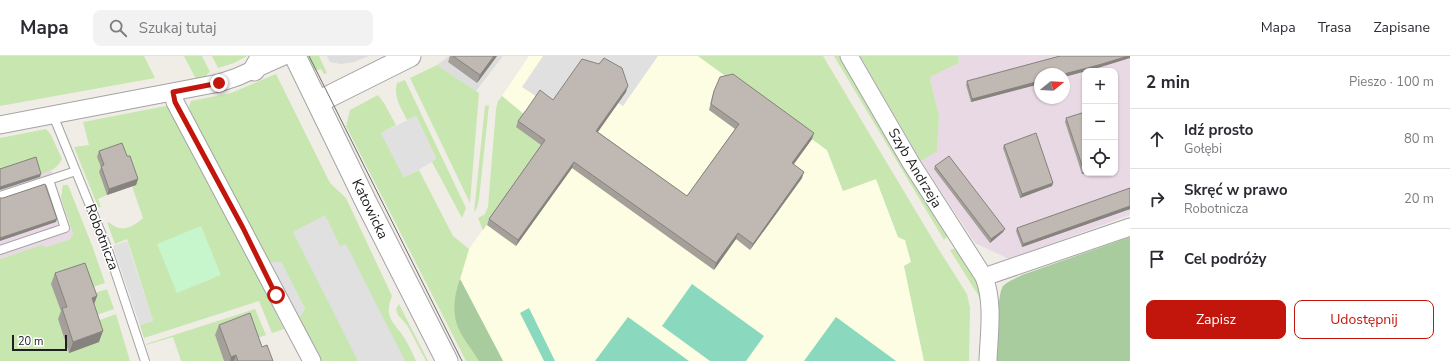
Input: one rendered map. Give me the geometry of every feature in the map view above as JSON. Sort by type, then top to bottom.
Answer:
[{"type":"street","points":[[0,125],[219,83],[236,78],[258,63],[284,56]]},
{"type":"street","name":"Katowicka","points":[[295,56],[366,202],[447,361]]},
{"type":"street","points":[[318,102],[410,56]]},
{"type":"street","name":"Szyb Andrzeja","points":[[849,56],[911,163],[984,277],[989,290],[990,305],[988,361]]},
{"type":"street","points":[[173,92],[175,102],[312,361]]},
{"type":"street","points":[[984,277],[1130,227]]},
{"type":"lane","name":"Robotnicza","points":[[53,115],[108,250],[144,361]]},
{"type":"lane","points":[[0,196],[76,171]]},
{"type":"lane","points":[[0,250],[65,228],[50,180]]},
{"type":"shaded area","points":[[327,56],[369,56],[354,62],[341,64],[330,62]]},
{"type":"shaded area","points":[[449,56],[503,56],[476,91],[437,65]]},
{"type":"shaded area","points":[[529,56],[698,56],[827,150],[843,191],[876,179],[898,237],[905,240],[911,262],[904,266],[924,361],[503,361],[460,279],[469,249],[543,146],[516,127],[524,115],[502,96]]},
{"type":"shaded area","points":[[543,56],[658,56],[623,106],[618,103],[551,106],[522,87]]},
{"type":"shaded area","points":[[958,56],[1130,56],[1130,215],[1009,259],[975,243],[921,161],[937,150],[939,116],[930,79],[932,76],[959,63]]},
{"type":"shaded area","points":[[416,116],[436,158],[432,162],[404,178],[381,133]]},
{"type":"shaded area","points":[[51,170],[73,234],[70,239],[47,247],[41,245],[0,259],[0,171],[39,174]]},
{"type":"shaded area","points":[[325,215],[340,246],[346,244],[405,361],[358,361],[293,232]]},
{"type":"shaded area","points":[[127,241],[153,321],[140,325],[113,246]]},
{"type":"shaded area","points":[[266,262],[281,262],[305,309],[296,322]]},
{"type":"green space","points":[[0,56],[144,56],[155,78],[0,106]]},
{"type":"green space","points":[[184,56],[202,56],[210,72],[207,74],[207,77],[196,79]]},
{"type":"green space","points":[[212,56],[247,56],[234,63],[218,68]]},
{"type":"green space","points":[[305,56],[319,56],[327,73],[324,74],[321,69],[313,71]]},
{"type":"green space","points":[[698,56],[823,56],[967,294],[970,308],[969,361],[924,361],[904,266],[911,262],[905,240],[898,237],[876,179],[843,191],[827,150]]},
{"type":"green space","points":[[834,56],[840,56],[948,235],[944,240]]},
{"type":"green space","points":[[860,56],[958,56],[959,63],[932,76],[930,79],[939,116],[937,151],[921,161]]},
{"type":"green space","points":[[437,65],[479,93],[470,203],[410,78]]},
{"type":"green space","points":[[276,74],[330,183],[346,198],[392,296],[389,307],[391,320],[405,339],[416,361],[318,361],[296,322],[305,309],[281,262],[266,262],[191,115],[189,106],[191,101],[231,93]]},
{"type":"green space","points":[[405,80],[466,208],[462,218],[432,162],[436,158],[416,116],[407,120],[398,102],[396,93],[397,83]]},
{"type":"green space","points":[[378,95],[396,125],[381,133],[404,177],[419,170],[453,236],[469,249],[460,279],[503,361],[466,361],[346,126],[350,110]]},
{"type":"green space","points":[[502,96],[525,115],[543,146],[483,230],[478,218],[485,214],[488,207],[496,109],[498,101]]},
{"type":"green space","points":[[489,105],[479,199],[477,208],[474,212],[485,106]]},
{"type":"green space","points":[[166,106],[172,113],[284,329],[272,333],[259,301],[144,338],[140,325],[153,321],[131,251],[127,239],[115,244],[107,222],[117,227],[125,228],[135,224],[143,218],[132,186],[136,185],[102,171],[99,172],[107,195],[98,199],[101,207],[98,207],[74,147],[89,145],[83,122]]},
{"type":"green space","points":[[46,129],[51,135],[62,159],[57,166],[43,173],[34,174],[0,172],[0,138]]},
{"type":"green space","points":[[63,185],[68,185],[105,283],[87,289],[63,317],[58,319],[69,352],[99,342],[92,323],[116,314],[130,361],[0,361],[0,259],[41,245],[47,247],[70,239],[73,234],[61,198]]},
{"type":"green space","points":[[201,226],[221,275],[177,293],[157,244]]},
{"type":"green space","points":[[1130,237],[1130,361],[997,361],[998,311],[1003,286],[1022,275]]},
{"type":"green space","points":[[956,248],[979,285],[981,300],[950,250]]},
{"type":"green space","points":[[460,279],[503,361],[479,361],[459,330],[456,323],[454,308]]},
{"type":"green space","points":[[692,284],[764,336],[746,361],[710,361],[662,326]]},
{"type":"green space","points":[[107,289],[114,309],[91,317],[89,295]]},
{"type":"green space","points":[[399,304],[428,361],[426,361],[407,325],[398,315],[396,309]]},
{"type":"green space","points":[[529,308],[555,361],[544,361],[520,313]]},
{"type":"green space","points":[[255,309],[266,335],[252,340],[215,335],[224,361],[181,361],[173,337],[146,345],[146,344]]},
{"type":"green space","points":[[628,317],[689,361],[595,361]]},
{"type":"green space","points":[[836,317],[896,361],[804,361]]},
{"type":"building","points":[[453,56],[494,56],[480,75]]},
{"type":"building","points":[[1060,56],[1128,56],[1070,72],[1070,68],[1034,68],[1034,83],[972,99],[967,81]]},
{"type":"building","points":[[604,58],[622,68],[628,86],[596,131],[687,196],[739,124],[711,104],[714,91],[720,77],[733,74],[814,133],[792,163],[804,172],[753,244],[738,233],[716,263],[574,162],[518,240],[489,219],[545,140],[518,121],[540,90],[553,100],[582,59],[599,64]]},
{"type":"building","points":[[1082,113],[1082,165],[1066,118]]},
{"type":"building","points":[[1036,133],[1053,183],[1022,194],[1004,145]]},
{"type":"building","points":[[122,143],[127,156],[130,156],[138,179],[109,189],[101,166],[104,165],[99,151]]},
{"type":"building","points":[[949,156],[1005,229],[991,239],[935,166]]},
{"type":"building","points":[[36,157],[41,174],[0,187],[0,169]]},
{"type":"building","points":[[45,184],[57,219],[0,238],[0,198]]},
{"type":"building","points":[[1130,188],[1130,206],[1023,244],[1017,228]]},
{"type":"building","points":[[85,263],[97,296],[92,298],[103,331],[73,342],[62,308],[67,307],[55,273]]},
{"type":"building","points":[[250,313],[262,347],[267,345],[273,361],[238,361],[236,355],[231,357],[219,325]]},
{"type":"tram line","points":[[309,56],[462,361]]},
{"type":"route","points":[[219,83],[173,92],[175,102],[243,228],[276,295]]}]
